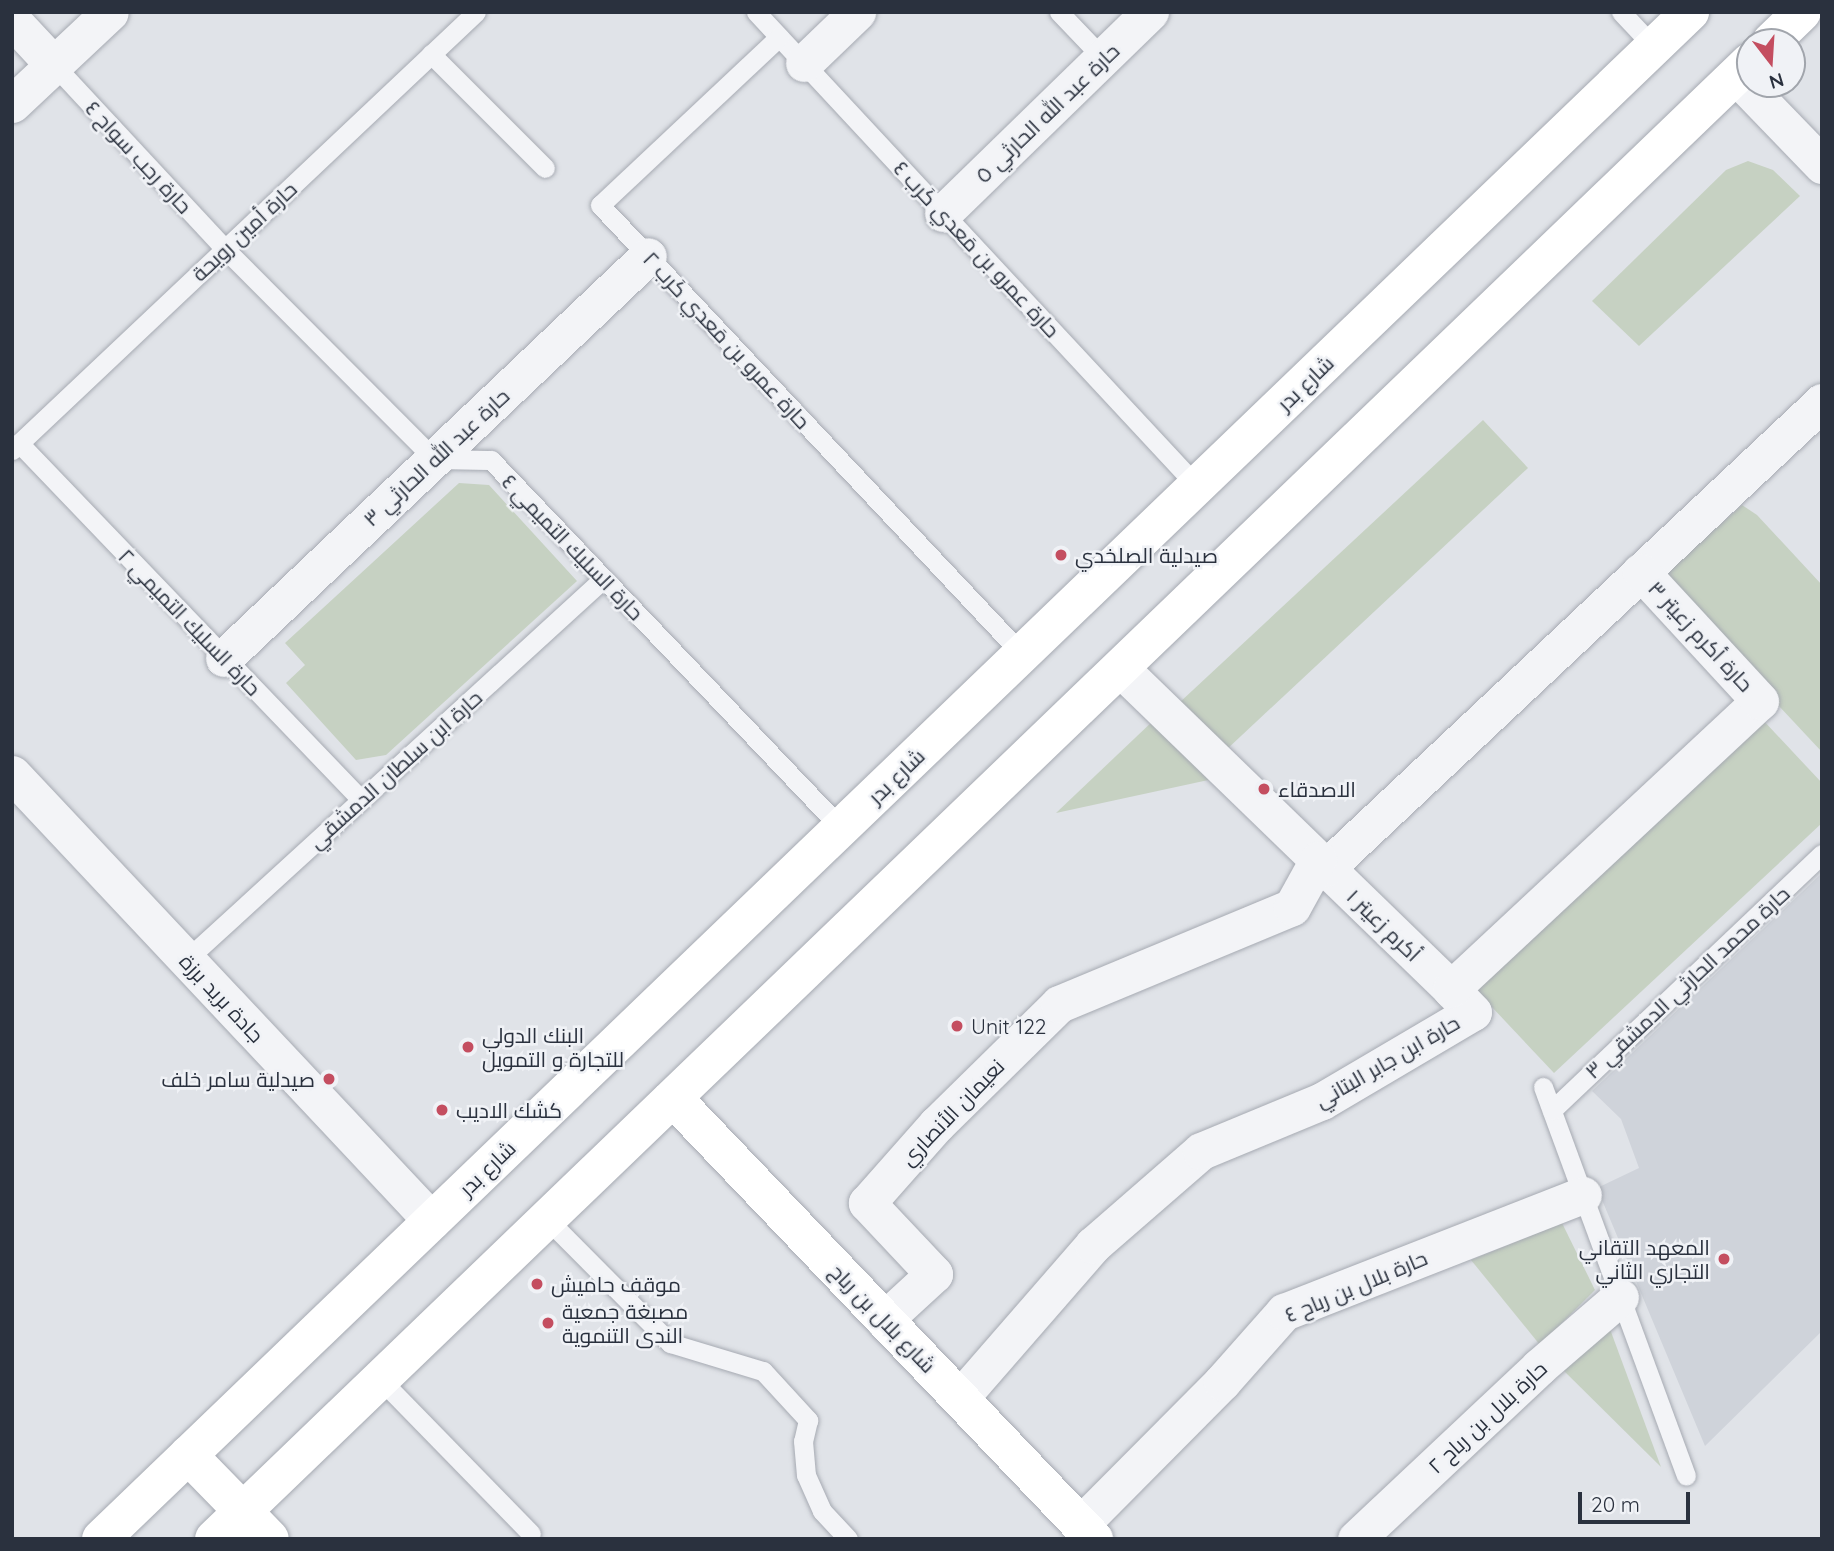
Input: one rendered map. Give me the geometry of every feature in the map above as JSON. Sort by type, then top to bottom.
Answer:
[{"type":"main road","name":"شارع بدر","points":[[101,1539],[1690,12]]},
{"type":"main road","points":[[1785,28],[1802,12]]},
{"type":"main road","points":[[214,1539],[1736,76]]},
{"type":"main road","name":"شارع بلال بن رباح","points":[[673,1098],[1087,1532]]},
{"type":"main road","points":[[188,1455],[270,1539]]},
{"type":"street","points":[[12,104],[110,12]]},
{"type":"street","points":[[804,63],[857,12]]},
{"type":"street","name":"حارة عبد الله الحارثي ٥","points":[[943,213],[1150,12]]},
{"type":"street","points":[[12,20],[54,65]]},
{"type":"street","points":[[1767,98],[1822,166]]},
{"type":"street","name":"حارة عبد الله الحارثي ٣","points":[[225,658],[648,256]]},
{"type":"street","points":[[1322,864],[1822,402]]},
{"type":"street","name":"حارة أكرم زعيتر ٣","points":[[1641,572],[1760,701]]},
{"type":"street","name":"أكرم زعيتر ١","points":[[1120,668],[1451,989]]},
{"type":"street","name":"حارة ابن جابر البتاني","points":[[960,1398],[1093,1245],[1201,1151],[1322,1101],[1473,1012],[1451,989],[1760,701]]},
{"type":"street","name":"جادة بريد برزة","points":[[12,774],[432,1222]]},
{"type":"street","name":"نعيمان الأنصاري","points":[[884,1320],[934,1274],[867,1203],[937,1124],[1059,1004],[1292,907],[1322,864]]},
{"type":"street","name":"حارة بلال بن رباح ٤","points":[[1087,1532],[1284,1312],[1583,1195]]},
{"type":"street","name":"حارة بلال بن رباح ٢","points":[[1356,1539],[1545,1362],[1620,1297]]},
{"type":"lane","name":"حارة أمين رويحة","points":[[16,447],[476,12]]},
{"type":"lane","name":"حارة عمرو بن مَعدي كَرب ٤","points":[[756,12],[1197,486]]},
{"type":"lane","points":[[1059,12],[1103,58]]},
{"type":"lane","points":[[1621,12],[1654,47]]},
{"type":"lane","name":"حارة عمرو بن مَعدي كَرب ٢","points":[[779,37],[600,205],[1022,654]]},
{"type":"lane","points":[[431,54],[545,168]]},
{"type":"lane","name":"حارة رجب سواح ٤","points":[[54,65],[225,249]]},
{"type":"lane","points":[[225,249],[434,459]]},
{"type":"lane","name":"حارة السليك التميمي ٢","points":[[16,447],[361,800]]},
{"type":"lane","name":"حارة السليك التميمي ٤","points":[[434,459],[491,460],[841,828]]},
{"type":"lane","name":"حارة ابن سلطان الدمشقي","points":[[186,960],[603,579]]},
{"type":"lane","name":"حارة محمد الحارثي الدمشقي ٣","points":[[1552,1110],[1822,854]]},
{"type":"lane","points":[[1543,1087],[1686,1476]]},
{"type":"lane","points":[[547,1219],[670,1343],[762,1371],[808,1420],[803,1441],[806,1475],[822,1511],[848,1539]]},
{"type":"lane","points":[[380,1379],[531,1534]]},
{"type":"shaded area","name":"المعهد التقاني التجاري الثاني","points":[[1822,873],[1822,1331],[1705,1446],[1597,1188],[1639,1168],[1621,1119],[1592,1091]]},
{"type":"green space","points":[[1748,161],[1773,170],[1800,196],[1639,346],[1592,301],[1726,170]]},
{"type":"green space","points":[[1483,420],[1528,468],[1225,751],[1179,703]]},
{"type":"green space","points":[[459,483],[489,485],[577,581],[386,755],[356,760],[286,683],[305,665],[285,643]]},
{"type":"green space","points":[[1742,505],[1757,515],[1822,585],[1822,752],[1671,591],[1664,574]]},
{"type":"green space","points":[[1155,719],[1213,779],[1056,813]]},
{"type":"green space","points":[[1762,719],[1822,783],[1822,823],[1554,1073],[1474,988]]},
{"type":"green space","points":[[1562,1223],[1595,1290],[1540,1345],[1471,1260]]},
{"type":"green space","points":[[1607,1321],[1661,1467],[1558,1365]]},
{"type":"place","name":"صيدلية الصلخدي","points":[[1061,555]]},
{"type":"place","name":"الاصدقاء","points":[[1264,789]]},
{"type":"place","name":"Unit 122","points":[[957,1026]]},
{"type":"place","name":"البنك الدولي للتجارة و التمويل","points":[[468,1047]]},
{"type":"place","name":"صيدلية سامر خلف","points":[[329,1079]]},
{"type":"place","name":"كشك الاديب","points":[[442,1110]]},
{"type":"place","name":"المعهد التقاني التجاري الثاني","points":[[1724,1259]]},
{"type":"place","name":"موقف حاميش","points":[[537,1284]]},
{"type":"place","name":"مصبغة جمعية الندى التنموية","points":[[548,1323]]}]
